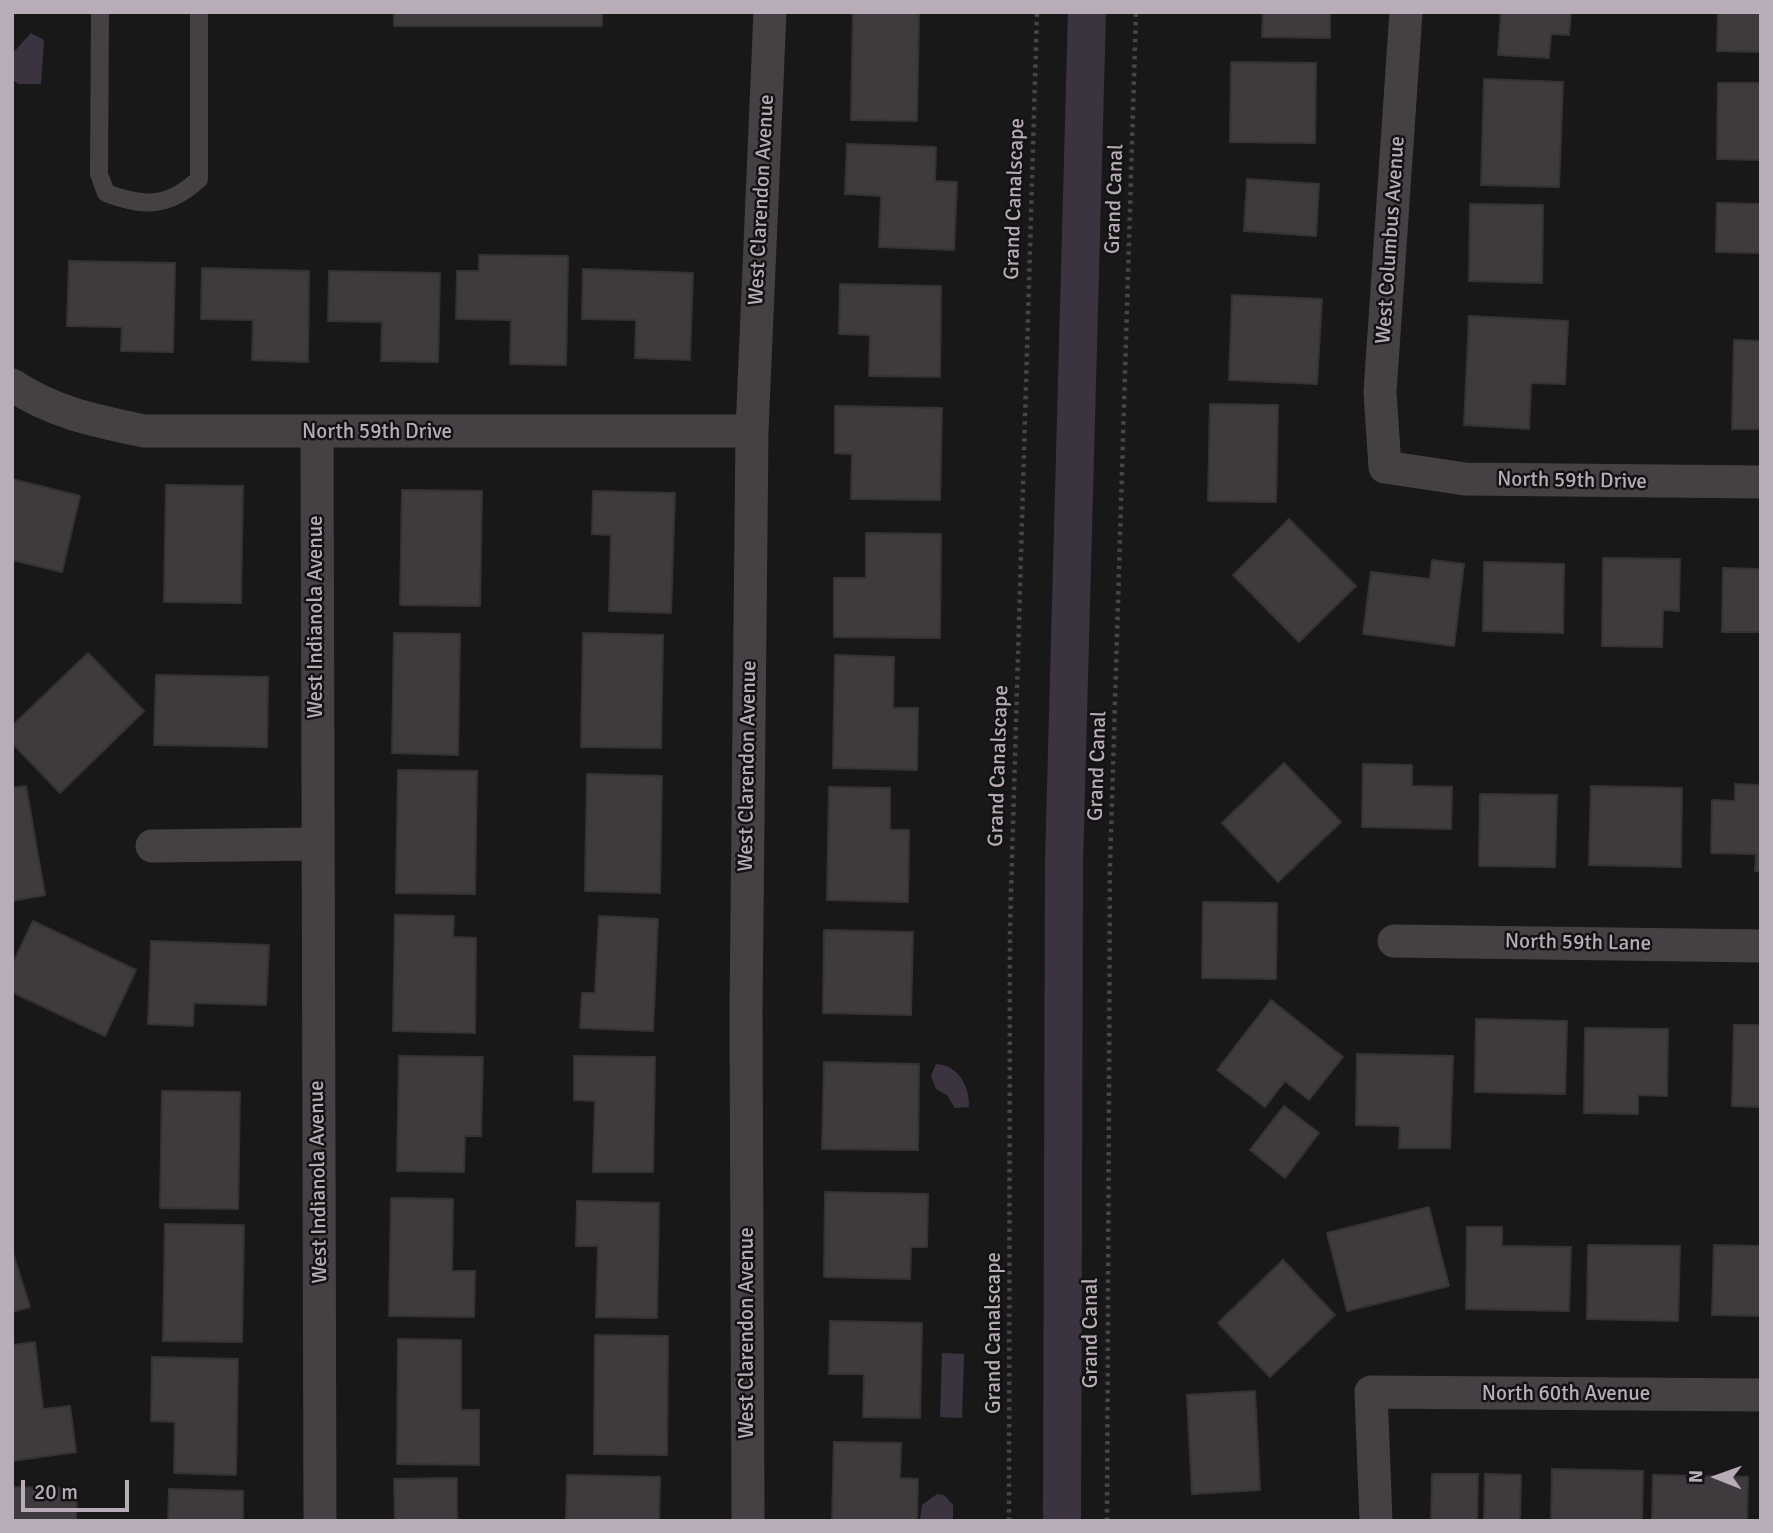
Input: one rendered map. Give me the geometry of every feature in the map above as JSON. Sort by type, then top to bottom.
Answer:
[{"type":"street","name":"West Clarendon Avenue","points":[[748,1521],[746,1012],[752,431],[770,12]]},
{"type":"street","name":"West Columbus Avenue","points":[[1384,467],[1380,391],[1406,12]]},
{"type":"street","name":"North 59th Drive","points":[[12,385],[34,400],[73,416],[144,431],[752,431]]},
{"type":"street","name":"West Indianola Avenue","points":[[317,432],[316,844],[320,1521]]},
{"type":"street","name":"North 59th Drive","points":[[1384,467],[1465,480],[1761,482]]},
{"type":"street","points":[[152,846],[316,844]]},
{"type":"street","name":"North 59th Lane","points":[[1394,941],[1761,946]]},
{"type":"street","name":"North 60th Avenue","points":[[1377,1521],[1371,1392],[1761,1395]]},
{"type":"lane","points":[[100,12],[99,174],[106,193],[131,203],[170,200],[199,179],[199,12]]},
{"type":"path","name":"Grand Canalscape","points":[[1009,1521],[1010,928],[1037,12]]},
{"type":"path","name":"Grand Canal","points":[[1107,1521],[1110,866],[1136,12]]},
{"type":"shaded area","points":[[31,33],[44,40],[41,84],[19,84],[12,80],[12,54]]},
{"type":"shaded area","points":[[936,1064],[951,1068],[961,1078],[965,1084],[969,1107],[955,1108],[947,1095],[936,1089],[931,1076]]},
{"type":"shaded area","points":[[942,1353],[964,1354],[962,1418],[940,1417]]},
{"type":"shaded area","points":[[937,1494],[944,1495],[953,1505],[953,1521],[920,1519],[922,1505]]},
{"type":"building","points":[[394,12],[602,12],[602,26],[394,26]]},
{"type":"building","points":[[853,12],[919,12],[917,121],[851,120]]},
{"type":"building","points":[[1263,12],[1330,12],[1330,38],[1262,37]]},
{"type":"building","points":[[1501,12],[1571,12],[1569,35],[1551,34],[1549,58],[1498,55]]},
{"type":"building","points":[[1718,12],[1761,12],[1761,52],[1717,51]]},
{"type":"building","points":[[1231,62],[1316,63],[1315,143],[1230,142]]},
{"type":"building","points":[[1484,79],[1563,82],[1559,187],[1481,185]]},
{"type":"building","points":[[1718,83],[1761,83],[1761,160],[1717,159]]},
{"type":"building","points":[[847,144],[936,147],[935,181],[957,182],[954,250],[879,247],[881,196],[845,194]]},
{"type":"building","points":[[1247,179],[1319,184],[1316,236],[1244,231]]},
{"type":"building","points":[[1717,203],[1761,204],[1761,253],[1716,252]]},
{"type":"building","points":[[1470,204],[1543,205],[1542,283],[1469,281]]},
{"type":"building","points":[[479,255],[568,256],[566,365],[510,364],[511,320],[456,319],[457,271],[479,271]]},
{"type":"building","points":[[69,261],[175,263],[173,352],[121,351],[122,327],[67,326]]},
{"type":"building","points":[[202,268],[309,271],[308,362],[252,360],[253,320],[201,319]]},
{"type":"building","points":[[583,269],[693,273],[690,360],[635,358],[636,320],[582,319]]},
{"type":"building","points":[[329,271],[440,273],[438,362],[381,361],[382,322],[328,321]]},
{"type":"building","points":[[840,284],[941,286],[940,377],[869,376],[870,335],[839,334]]},
{"type":"building","points":[[1232,295],[1322,299],[1317,384],[1229,380]]},
{"type":"building","points":[[1469,316],[1568,321],[1565,384],[1531,383],[1529,429],[1464,425]]},
{"type":"building","points":[[1734,340],[1761,341],[1761,429],[1732,429]]},
{"type":"building","points":[[1210,404],[1278,405],[1276,502],[1208,501]]},
{"type":"building","points":[[835,406],[942,408],[940,500],[851,499],[852,454],[835,453]]},
{"type":"building","points":[[12,479],[80,496],[62,572],[12,560]]},
{"type":"building","points":[[166,485],[243,486],[241,603],[164,602]]},
{"type":"building","points":[[402,490],[482,491],[480,606],[400,605]]},
{"type":"building","points":[[593,491],[675,493],[671,613],[609,611],[611,535],[592,534]]},
{"type":"building","points":[[1289,519],[1356,586],[1299,642],[1233,575]]},
{"type":"building","points":[[866,533],[941,534],[940,638],[834,637],[834,578],[866,578]]},
{"type":"building","points":[[1603,558],[1680,559],[1679,611],[1663,610],[1662,647],[1602,646]]},
{"type":"building","points":[[1432,560],[1464,564],[1454,646],[1363,634],[1371,572],[1430,579]]},
{"type":"building","points":[[1484,562],[1564,564],[1563,633],[1483,631]]},
{"type":"building","points":[[1723,568],[1761,569],[1761,632],[1722,632]]},
{"type":"building","points":[[394,633],[460,634],[458,755],[392,753]]},
{"type":"building","points":[[583,633],[663,635],[661,748],[581,747]]},
{"type":"building","points":[[88,653],[144,711],[60,793],[12,743],[12,726]]},
{"type":"building","points":[[835,655],[894,657],[893,708],[918,708],[917,770],[833,768]]},
{"type":"building","points":[[156,675],[268,677],[267,747],[154,745]]},
{"type":"building","points":[[1284,763],[1341,822],[1278,882],[1222,823]]},
{"type":"building","points":[[1363,764],[1412,765],[1412,786],[1452,787],[1451,829],[1362,827]]},
{"type":"building","points":[[398,770],[477,771],[475,894],[396,893]]},
{"type":"building","points":[[587,774],[662,776],[660,893],[585,891]]},
{"type":"building","points":[[1735,784],[1761,785],[1761,871],[1755,871],[1756,854],[1711,853],[1712,800],[1735,801]]},
{"type":"building","points":[[26,786],[45,895],[12,901],[12,788]]},
{"type":"building","points":[[1591,786],[1682,788],[1681,867],[1589,865]]},
{"type":"building","points":[[829,787],[890,788],[890,830],[909,830],[908,902],[827,900]]},
{"type":"building","points":[[1480,794],[1557,795],[1555,867],[1479,866]]},
{"type":"building","points":[[1203,902],[1277,903],[1276,979],[1202,978]]},
{"type":"building","points":[[395,915],[454,916],[453,937],[476,938],[475,1033],[393,1031]]},
{"type":"building","points":[[599,916],[658,919],[653,1031],[580,1028],[582,993],[595,993]]},
{"type":"building","points":[[33,921],[136,970],[105,1036],[12,992],[12,965]]},
{"type":"building","points":[[824,930],[913,932],[911,1015],[823,1013]]},
{"type":"building","points":[[151,941],[269,945],[266,1005],[194,1003],[193,1026],[148,1024]]},
{"type":"building","points":[[1271,1000],[1343,1057],[1309,1100],[1285,1081],[1265,1107],[1217,1070]]},
{"type":"building","points":[[1476,1019],[1567,1021],[1565,1094],[1475,1092]]},
{"type":"building","points":[[1734,1025],[1761,1025],[1761,1107],[1732,1106]]},
{"type":"building","points":[[1585,1028],[1668,1029],[1667,1096],[1638,1095],[1638,1114],[1584,1113]]},
{"type":"building","points":[[1357,1054],[1453,1056],[1450,1148],[1399,1148],[1400,1126],[1356,1125]]},
{"type":"building","points":[[399,1056],[483,1057],[481,1136],[465,1136],[464,1172],[397,1171]]},
{"type":"building","points":[[574,1056],[655,1057],[653,1172],[593,1172],[595,1101],[574,1100]]},
{"type":"building","points":[[824,1062],[919,1064],[918,1150],[822,1149]]},
{"type":"building","points":[[162,1091],[240,1092],[238,1209],[160,1208]]},
{"type":"building","points":[[1284,1106],[1319,1133],[1285,1178],[1250,1150]]},
{"type":"building","points":[[825,1192],[928,1194],[927,1247],[911,1247],[910,1279],[824,1277]]},
{"type":"building","points":[[391,1198],[453,1199],[452,1271],[475,1271],[474,1317],[389,1316]]},
{"type":"building","points":[[577,1201],[659,1203],[657,1318],[596,1317],[598,1246],[576,1246]]},
{"type":"building","points":[[1429,1207],[1449,1286],[1347,1311],[1327,1233]]},
{"type":"building","points":[[165,1224],[244,1225],[242,1342],[163,1341]]},
{"type":"building","points":[[1467,1227],[1502,1227],[1502,1246],[1571,1247],[1569,1311],[1466,1309]]},
{"type":"building","points":[[1588,1245],[1680,1246],[1678,1321],[1587,1319]]},
{"type":"building","points":[[1714,1245],[1761,1246],[1761,1316],[1712,1315]]},
{"type":"building","points":[[12,1250],[30,1307],[12,1312]]},
{"type":"building","points":[[1283,1260],[1335,1315],[1270,1377],[1218,1323]]},
{"type":"building","points":[[830,1321],[922,1323],[920,1418],[863,1417],[864,1374],[829,1374]]},
{"type":"building","points":[[595,1335],[668,1336],[667,1455],[594,1454]]},
{"type":"building","points":[[398,1339],[461,1340],[461,1410],[479,1410],[479,1465],[397,1464]]},
{"type":"building","points":[[35,1342],[43,1409],[70,1406],[76,1452],[12,1461],[12,1345]]},
{"type":"building","points":[[152,1357],[238,1359],[236,1475],[174,1473],[175,1422],[151,1421]]},
{"type":"building","points":[[1255,1391],[1260,1490],[1192,1494],[1187,1395]]},
{"type":"building","points":[[834,1442],[901,1443],[900,1478],[918,1479],[917,1521],[832,1521]]},
{"type":"building","points":[[1552,1469],[1643,1471],[1642,1521],[1551,1521]]},
{"type":"building","points":[[1432,1474],[1478,1474],[1477,1521],[1431,1521]]},
{"type":"building","points":[[1485,1474],[1521,1475],[1520,1521],[1484,1521]]},
{"type":"building","points":[[567,1475],[660,1477],[659,1521],[566,1521]]},
{"type":"building","points":[[1653,1475],[1748,1477],[1747,1521],[1652,1521]]},
{"type":"building","points":[[457,1478],[457,1521],[395,1521],[394,1479]]},
{"type":"building","points":[[12,1487],[77,1488],[76,1521],[12,1521]]},
{"type":"building","points":[[169,1489],[243,1491],[243,1521],[168,1521]]},
{"type":"waterway","points":[[1062,1521],[1064,862],[1087,12]]}]
